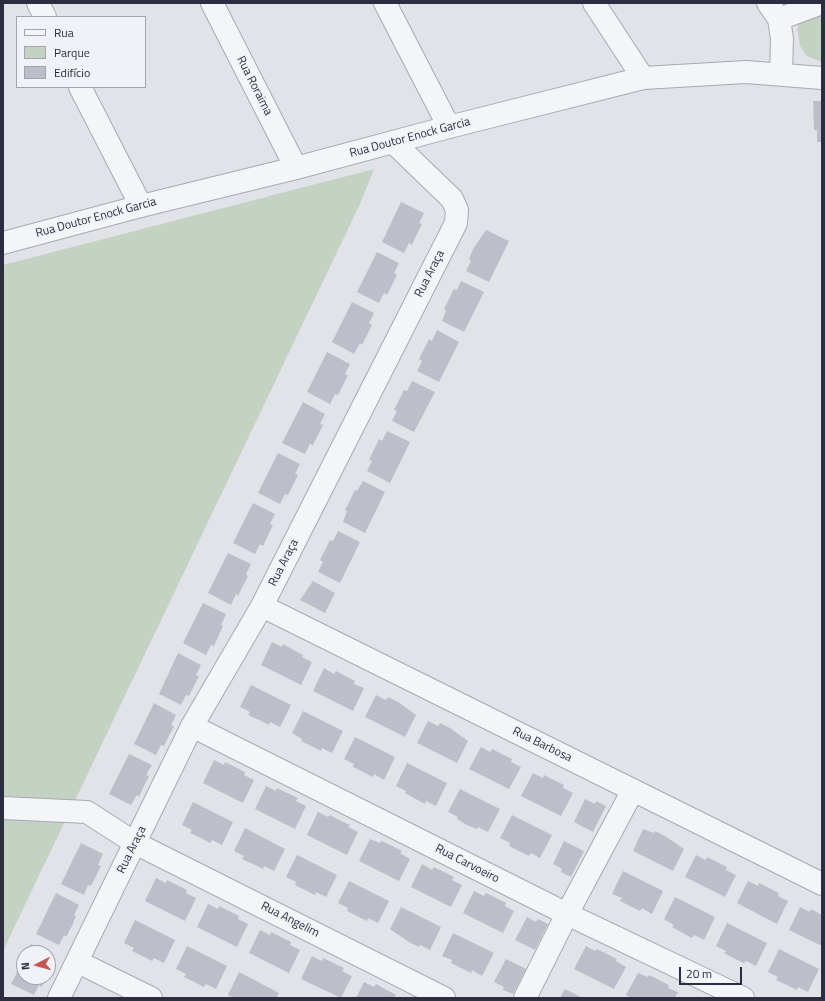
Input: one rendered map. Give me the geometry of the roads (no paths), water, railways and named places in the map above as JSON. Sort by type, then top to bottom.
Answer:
[{"type":"street","points":[[38,3],[44,16]]},
{"type":"street","name":"Rua Roraima","points":[[212,3],[296,168]]},
{"type":"street","points":[[384,3],[449,127]]},
{"type":"street","points":[[594,3],[643,78]]},
{"type":"street","points":[[781,74],[782,39],[773,11],[822,3]]},
{"type":"street","name":"Rua Doutor Enock Garcia","points":[[3,243],[141,206],[296,168],[449,127],[643,78],[746,72],[822,78]]},
{"type":"street","points":[[81,88],[141,206]]},
{"type":"street","name":"Rua Araça","points":[[60,998],[192,726],[262,606],[456,223],[457,210],[452,199],[393,142]]},
{"type":"street","name":"Rua Barbosa","points":[[262,606],[822,884]]},
{"type":"street","name":"Rua Carvoeiro","points":[[192,726],[567,914],[743,998]]},
{"type":"street","points":[[525,998],[567,914],[633,790]]},
{"type":"street","name":"Rua Angelim","points":[[3,808],[87,812],[135,843],[444,998]]},
{"type":"street","points":[[78,962],[151,998]]}]
